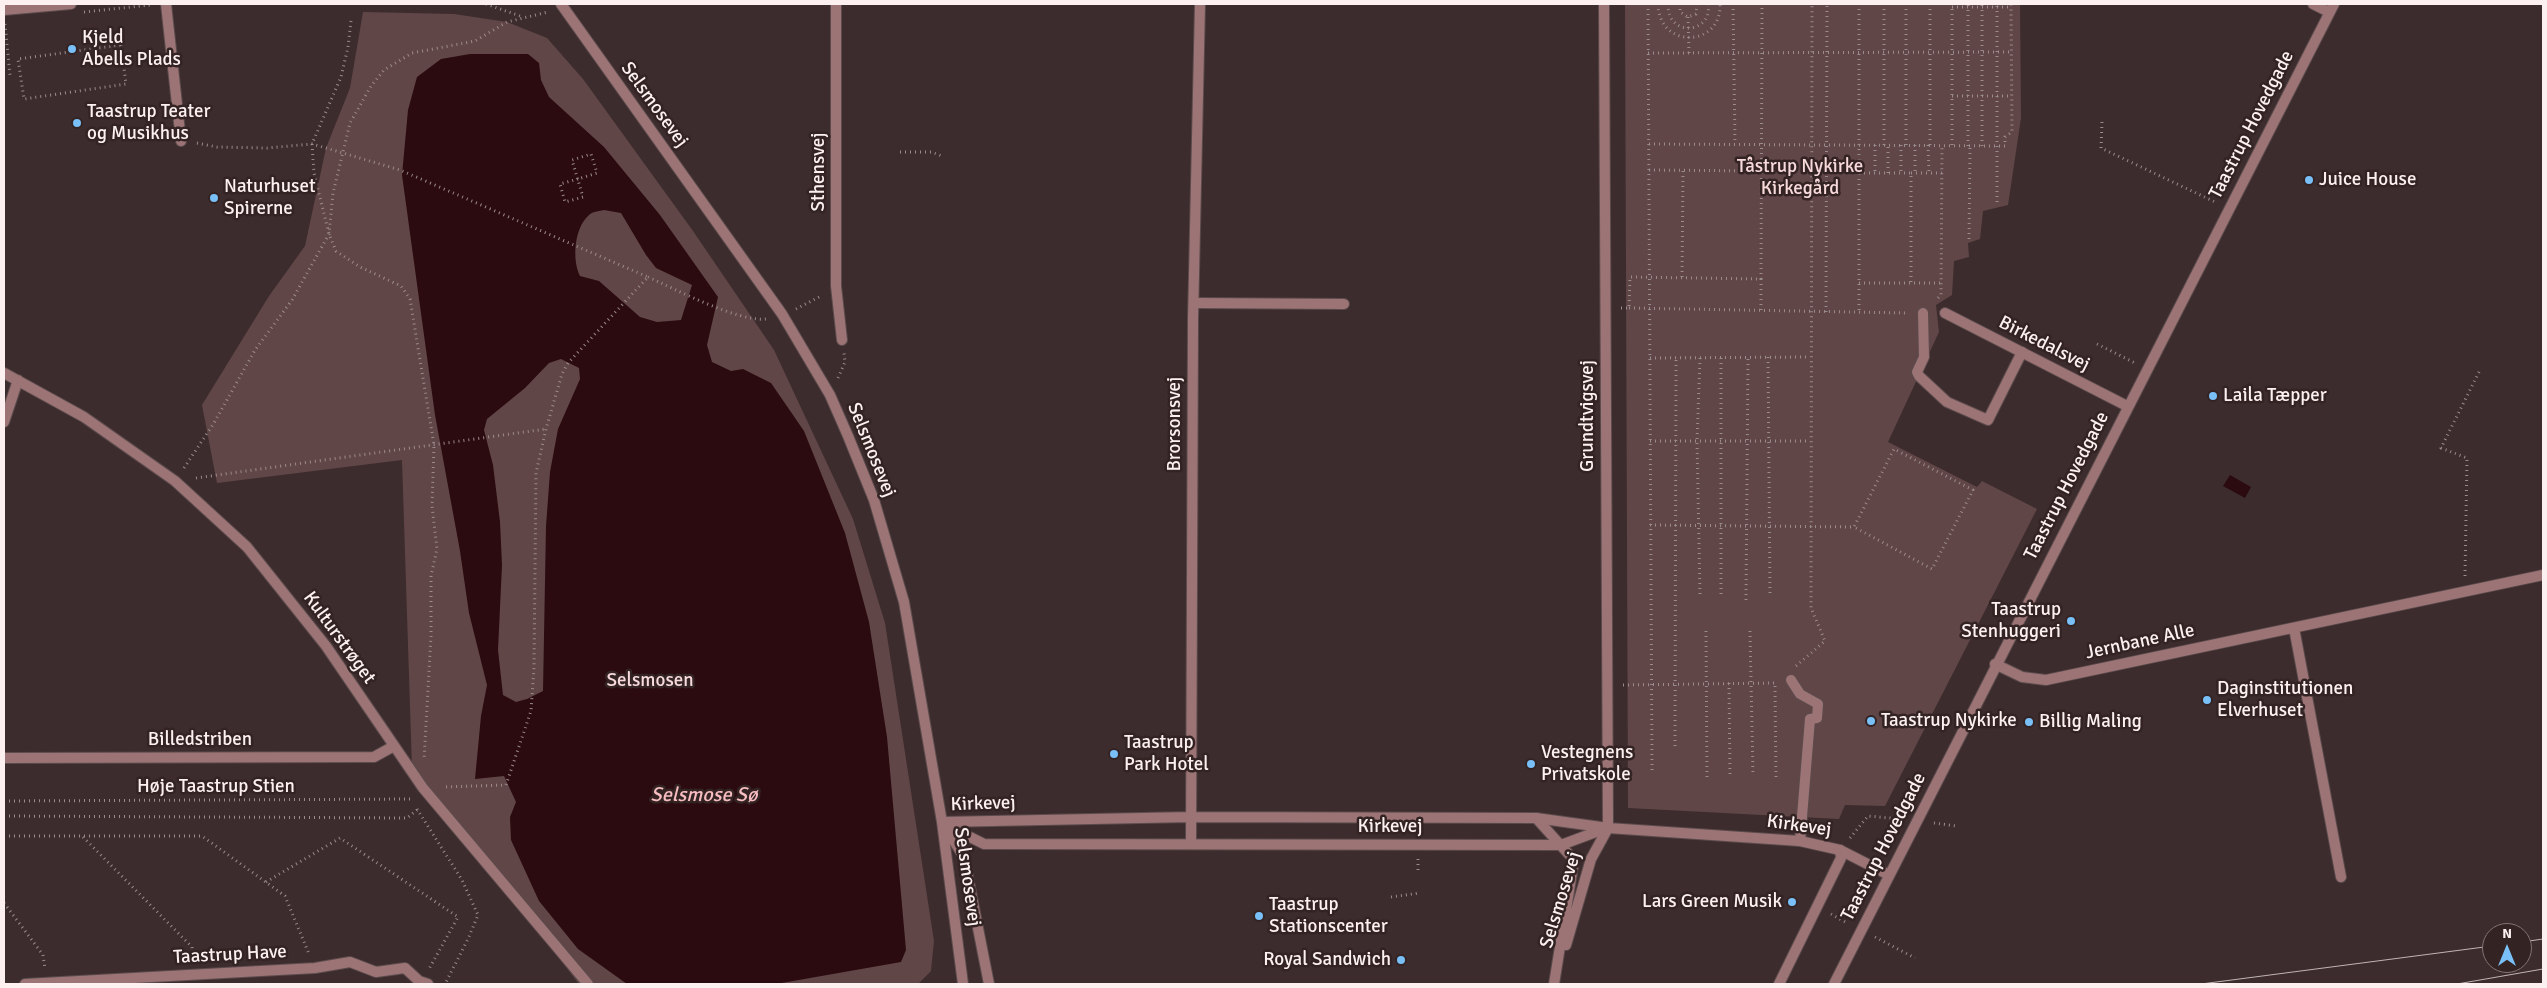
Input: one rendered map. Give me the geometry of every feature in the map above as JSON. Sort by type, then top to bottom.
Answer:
[{"type":"street","points":[[4,10],[71,4]]},
{"type":"street","points":[[166,4],[181,141]]},
{"type":"street","name":"Sthensvej","points":[[836,4],[836,286],[842,340]]},
{"type":"street","name":"Brorsonsvej","points":[[1191,844],[1194,303],[1200,4]]},
{"type":"street","name":"Grundtvigsvej","points":[[1604,4],[1608,828]]},
{"type":"street","points":[[2313,4],[2331,8]]},
{"type":"street","name":"Selsmosevej","points":[[562,6],[782,314],[830,395],[874,500],[904,602],[942,822],[963,984]]},
{"type":"street","name":"Taastrup Hovedgade","points":[[1834,984],[1995,664],[2331,8]]},
{"type":"street","points":[[1194,303],[1344,304]]},
{"type":"street","points":[[1923,313],[1924,357],[1917,372],[1919,376],[1947,402],[1988,420],[2022,352]]},
{"type":"street","name":"Birkedalsvej","points":[[1945,313],[2127,406]]},
{"type":"street","name":"Kulturstrøget","points":[[4,374],[84,417],[175,481],[247,547],[326,646],[422,788],[588,984]]},
{"type":"street","points":[[4,422],[18,380]]},
{"type":"street","name":"Jernbane Alle","points":[[1995,664],[2022,677],[2046,680],[2543,575]]},
{"type":"street","points":[[2294,628],[2341,877]]},
{"type":"street","points":[[1791,680],[1800,694],[1818,704],[1817,718],[1810,719],[1800,841]]},
{"type":"street","name":"Billedstriben","points":[[4,758],[374,757],[394,746]]},
{"type":"street","name":"Kirkevej","points":[[942,822],[1191,817],[1536,818],[1608,828],[1800,841],[1840,850],[1889,875]]},
{"type":"street","name":"Selsmosevej","points":[[1536,818],[1574,860],[1554,984]]},
{"type":"street","points":[[942,822],[964,857],[989,984]]},
{"type":"street","name":"Kirkevej","points":[[942,822],[984,844],[1561,845],[1608,828]]},
{"type":"street","name":"Selsmosevej","points":[[1554,984],[1596,847],[1608,828]]},
{"type":"street","points":[[1779,984],[1841,858],[1840,850]]},
{"type":"street","name":"Taastrup Have","points":[[25,984],[90,982],[315,968],[350,962],[376,972],[405,968],[422,983]]},
{"type":"path","points":[[486,4],[524,18]]},
{"type":"path","points":[[1648,4],[1650,684],[1652,770]]},
{"type":"path","points":[[1658,4],[1662,23],[1669,31],[1688,38],[1699,36],[1715,25],[1719,16],[1720,4]]},
{"type":"path","points":[[1668,4],[1670,18],[1675,23],[1688,28],[1694,27],[1705,20],[1708,4]]},
{"type":"path","points":[[1680,4],[1680,12],[1688,17]]},
{"type":"path","points":[[1688,17],[1696,14],[1697,4]]},
{"type":"path","points":[[1733,4],[1735,144]]},
{"type":"path","points":[[1761,311],[1762,4]]},
{"type":"path","points":[[1607,685],[1775,683],[1791,680],[1793,669],[1825,641],[1810,608],[1812,4]]},
{"type":"path","points":[[1826,312],[1827,4]]},
{"type":"path","points":[[1859,4],[1859,313]]},
{"type":"path","points":[[1884,4],[1888,174]]},
{"type":"path","points":[[1906,4],[1906,145]]},
{"type":"path","points":[[1928,174],[1930,4]]},
{"type":"path","points":[[1649,144],[1942,145],[1952,146],[2005,146],[2005,137],[2012,132],[2011,6],[1952,5],[1952,146]]},
{"type":"path","points":[[175,481],[214,423],[255,350],[292,300],[329,234],[332,193],[350,123],[371,86],[384,70],[412,53],[475,41],[507,22],[562,6]]},
{"type":"path","points":[[1968,6],[1970,239]]},
{"type":"path","points":[[1982,6],[1982,146]]},
{"type":"path","points":[[1997,6],[1997,202]]},
{"type":"path","points":[[1688,17],[1689,52]]},
{"type":"path","points":[[4,20],[10,76]]},
{"type":"path","points":[[351,21],[348,47],[341,77],[312,144],[314,173],[329,234],[336,251],[360,267],[401,286],[410,300],[434,445],[432,506],[437,549],[431,576],[431,636],[422,788],[413,800],[417,810],[462,880],[478,915],[445,984]]},
{"type":"path","points":[[121,44],[126,84],[24,99],[18,59],[121,44]]},
{"type":"path","points":[[1648,53],[2012,52]]},
{"type":"path","points":[[1952,96],[2012,96]]},
{"type":"path","points":[[2102,122],[2101,148],[2229,209]]},
{"type":"path","points":[[181,141],[217,147],[267,148],[312,144],[400,170],[586,248],[687,294],[732,312],[759,320],[806,305],[836,286]]},
{"type":"path","points":[[1875,145],[1875,174]]},
{"type":"path","points":[[1901,145],[1901,174]]},
{"type":"path","points":[[1911,283],[1914,145]]},
{"type":"path","points":[[1606,307],[1923,313],[1942,295],[1942,145]]},
{"type":"path","points":[[900,152],[931,152],[942,156]]},
{"type":"path","points":[[578,179],[560,184],[565,202],[583,197],[578,179],[572,160],[591,154],[597,174],[578,179]]},
{"type":"path","points":[[1649,170],[1761,171]]},
{"type":"path","points":[[1682,277],[1683,170]]},
{"type":"path","points":[[1859,174],[1942,173]]},
{"type":"path","points":[[422,788],[506,785],[531,711],[536,473],[546,429],[562,374],[568,363],[648,276]]},
{"type":"path","points":[[1629,308],[1630,277],[1760,279]]},
{"type":"path","points":[[1859,283],[1942,283]]},
{"type":"path","points":[[830,395],[845,362],[842,340]]},
{"type":"path","points":[[2097,344],[2146,369]]},
{"type":"path","points":[[1768,357],[1770,594]]},
{"type":"path","points":[[1650,358],[1810,357]]},
{"type":"path","points":[[1675,746],[1676,358]]},
{"type":"path","points":[[1700,358],[1697,441],[1700,595]]},
{"type":"path","points":[[1720,358],[1722,441],[1721,594]]},
{"type":"path","points":[[1746,600],[1748,358]]},
{"type":"path","points":[[2465,592],[2466,458],[2441,448],[2480,370]]},
{"type":"path","points":[[175,481],[546,429]]},
{"type":"path","points":[[1650,441],[1810,441]]},
{"type":"path","points":[[1650,525],[1854,528],[1932,569],[1973,490],[1894,449],[1854,528]]},
{"type":"path","points":[[1706,630],[1707,780]]},
{"type":"path","points":[[1750,631],[1753,776]]},
{"type":"path","points":[[1729,683],[1730,777]]},
{"type":"path","points":[[1775,683],[1776,776]]},
{"type":"path","name":"Høje Taastrup Stien","points":[[4,801],[413,800]]},
{"type":"path","name":"Høje Taastrup Stien","points":[[4,816],[407,818],[417,810]]},
{"type":"path","points":[[4,836],[202,836],[285,896],[315,968]]},
{"type":"path","points":[[82,836],[192,947],[195,975]]},
{"type":"path","points":[[266,882],[340,838],[458,917],[422,983]]},
{"type":"path","points":[[1391,898],[1420,893]]},
{"type":"path","points":[[4,904],[44,955],[47,983]]},
{"type":"path","points":[[1896,948],[1915,958]]},
{"type":"green space","name":"Tåstrup Nykirke Kirkegård","points":[[1625,4],[2020,4],[2021,118],[2008,205],[1983,211],[1980,239],[1968,243],[1969,257],[1954,261],[1952,295],[1936,305],[1939,332],[1888,442],[1977,487],[1982,481],[2037,509],[1885,806],[1845,805],[1839,819],[1628,808]]},
{"type":"green space","name":"Selsmose Sø","points":[[363,12],[454,14],[507,22],[547,38],[583,79],[693,231],[774,350],[853,519],[885,623],[934,941],[931,971],[918,984],[579,984],[412,768],[402,460],[217,483],[202,405],[269,296],[305,246],[326,148],[350,88]]},
{"type":"water","name":"Selsmose Sø","points":[[470,54],[528,54],[539,63],[541,80],[549,97],[604,147],[660,215],[718,297],[707,345],[712,362],[731,371],[743,369],[771,383],[804,431],[845,533],[869,622],[887,737],[906,950],[901,962],[776,984],[627,984],[578,949],[539,901],[511,840],[510,817],[516,802],[504,776],[475,779],[481,716],[487,685],[469,613],[460,551],[435,415],[402,175],[408,110],[417,77],[441,59]],"holes":[[[604,210],[621,213],[656,268],[692,285],[681,320],[657,322],[640,317],[599,281],[580,276],[575,253],[577,236],[584,221],[590,214]],[[561,359],[579,368],[580,379],[558,429],[550,472],[546,526],[543,691],[516,702],[503,695],[498,650],[502,565],[500,522],[493,465],[484,430],[487,419],[525,388],[549,363]]]},
{"type":"water","points":[[2230,475],[2251,487],[2245,498],[2223,486]]},
{"type":"tram line","points":[[2532,941],[2543,939]]},
{"type":"tram line","points":[[2201,984],[2482,947]]},
{"type":"tram line","points":[[2457,984],[2543,969]]},
{"type":"place","name":"Kjeld Abells Plads","points":[[72,49]]},
{"type":"place","name":"Taastrup Teater og Musikhus","points":[[77,123]]},
{"type":"place","name":"Juice House","points":[[2309,180]]},
{"type":"place","name":"Naturhuset Spirerne","points":[[214,198]]},
{"type":"place","name":"Laila Tæpper","points":[[2213,396]]},
{"type":"place","name":"Taastrup Stenhuggeri","points":[[2071,621]]},
{"type":"place","name":"Daginstitutionen Elverhuset","points":[[2207,700]]},
{"type":"place","name":"Taastrup Nykirke","points":[[1871,721]]},
{"type":"place","name":"Billig Maling","points":[[2029,722]]},
{"type":"place","name":"Taastrup Park Hotel","points":[[1114,754]]},
{"type":"place","name":"Vestegnens Privatskole","points":[[1531,764]]},
{"type":"place","name":"Lars Green Musik","points":[[1792,902]]},
{"type":"place","name":"Taastrup Stationscenter","points":[[1259,916]]},
{"type":"place","name":"Royal Sandwich","points":[[1401,960]]},
{"type":"park label","name":"Selsmosen","points":[[650,681]]}]
